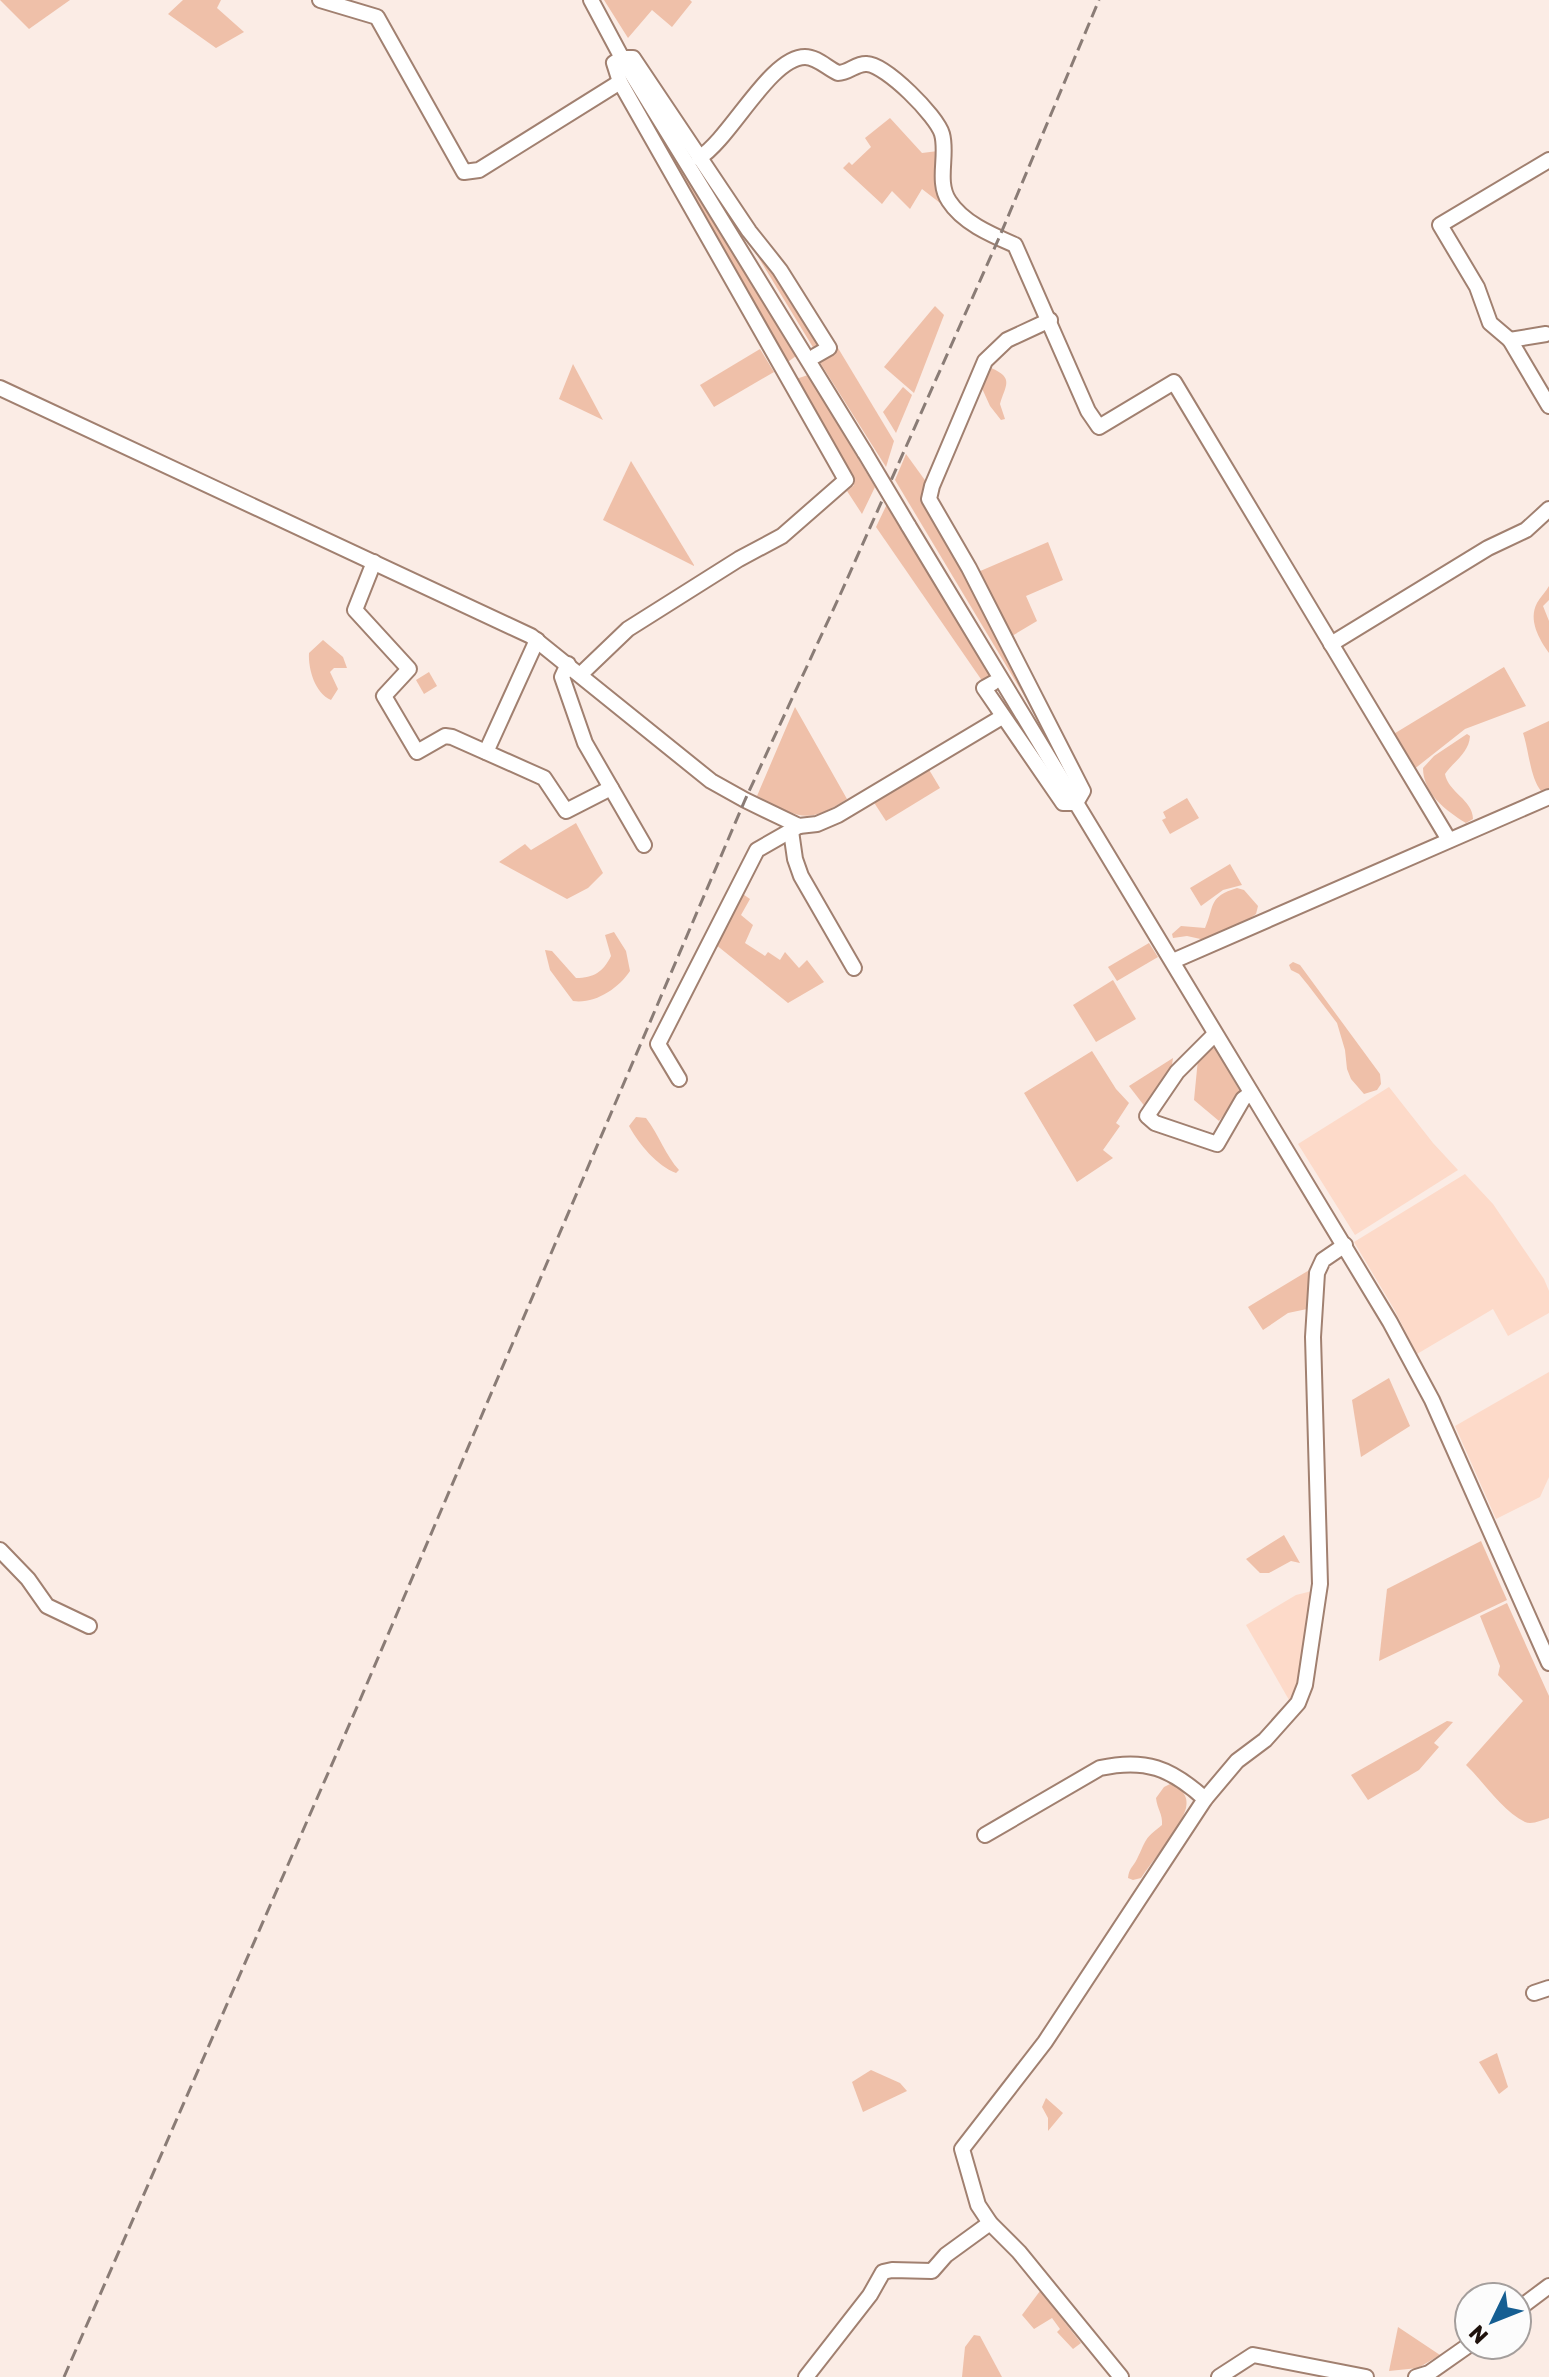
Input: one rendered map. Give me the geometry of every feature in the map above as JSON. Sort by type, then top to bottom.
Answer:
[{"type":"street","points":[[320,0],[377,17],[464,172],[479,170],[620,82]]},
{"type":"street","points":[[591,0],[622,58],[1345,1245],[1432,1400],[1549,1663]]},
{"type":"street","points":[[699,158],[718,143],[782,65],[805,57],[815,59],[838,73],[861,64],[874,65],[892,78],[933,118],[943,139],[944,191],[947,199],[983,230],[1015,245],[1088,411],[1099,427],[1174,382],[1449,840]]},
{"type":"street","points":[[581,674],[628,629],[739,559],[782,536],[846,480],[620,82],[614,63],[622,58],[633,58],[749,231],[780,270],[829,348],[815,356]]},
{"type":"street","points":[[1549,160],[1440,225],[1477,287],[1490,323],[1510,340],[1549,406]]},
{"type":"street","points":[[1050,320],[1007,340],[985,361],[929,499],[1014,669],[1083,791],[1076,803]]},
{"type":"street","points":[[1510,340],[1546,334]]},
{"type":"street","points":[[786,375],[801,365]]},
{"type":"street","points":[[0,388],[537,640],[711,781],[795,828]]},
{"type":"street","points":[[1331,644],[1488,548],[1526,530],[1549,509]]},
{"type":"street","points":[[374,562],[355,610],[409,669],[384,696],[417,752],[445,736],[486,752],[544,778],[566,811],[611,788]]},
{"type":"street","points":[[486,752],[537,640]]},
{"type":"street","points":[[568,664],[562,677],[585,743],[644,845]]},
{"type":"street","points":[[993,683],[984,688],[1002,717],[1063,803],[1076,803]]},
{"type":"street","points":[[679,1079],[658,1044],[757,850],[795,828],[817,824],[838,815],[1002,717]]},
{"type":"street","points":[[1173,961],[1549,797]]},
{"type":"street","points":[[795,828],[795,859],[801,876],[854,968]]},
{"type":"street","points":[[1215,1034],[1177,1072],[1147,1116],[1155,1123],[1217,1144],[1243,1099],[1251,1093]]},
{"type":"street","points":[[1121,2377],[1019,2252],[990,2223],[978,2205],[962,2149],[1045,2042],[1205,1799],[1237,1761],[1282,1723],[1298,1703],[1305,1685],[1320,1584],[1313,1337],[1317,1273],[1323,1260],[1345,1245]]},
{"type":"street","points":[[0,1550],[28,1579],[47,1606],[89,1626]]},
{"type":"street","points":[[985,1835],[1100,1768],[1119,1764],[1151,1766],[1173,1773],[1205,1799]]},
{"type":"street","points":[[1534,1993],[1549,1988]]},
{"type":"street","points":[[806,2377],[870,2295],[883,2272],[932,2271],[946,2255],[990,2223]]},
{"type":"street","points":[[1219,2377],[1253,2355],[1366,2377]]},
{"type":"street","points":[[1416,2377],[1429,2373],[1453,2356]]},
{"type":"shaded area","points":[[0,0],[70,0],[29,29]]},
{"type":"shaded area","points":[[183,0],[221,0],[217,8],[244,32],[216,48],[168,14]]},
{"type":"shaded area","points":[[604,0],[692,2],[672,27],[652,10],[628,38]]},
{"type":"shaded area","points":[[639,101],[657,124],[796,356],[785,364]]},
{"type":"shaded area","points":[[890,118],[922,153],[938,151],[944,206],[922,189],[910,209],[892,191],[882,204],[843,168],[849,162],[852,165],[871,147],[865,138]]},
{"type":"shaded area","points":[[746,237],[779,275],[823,344],[814,349]]},
{"type":"shaded area","points":[[935,306],[944,315],[914,393],[884,367]]},
{"type":"shaded area","points":[[838,348],[894,441],[886,467],[819,361]]},
{"type":"shaded area","points":[[760,349],[774,372],[714,407],[700,385]]},
{"type":"shaded area","points":[[573,364],[603,420],[559,399]]},
{"type":"shaded area","points":[[991,368],[1006,379],[1000,404],[1005,419],[1001,420],[990,406],[980,384]]},
{"type":"shaded area","points":[[808,375],[875,487],[862,514],[847,491],[854,485],[793,380]]},
{"type":"shaded area","points":[[903,387],[912,395],[896,433],[883,412]]},
{"type":"shaded area","points":[[906,454],[927,483],[1067,767],[895,480]]},
{"type":"shaded area","points":[[631,461],[694,565],[694,566],[603,520]]},
{"type":"shaded area","points":[[887,504],[995,679],[985,685],[876,527]]},
{"type":"shaded area","points":[[1048,542],[1063,580],[1026,596],[1037,621],[1012,636],[978,572]]},
{"type":"shaded area","points":[[1549,586],[1549,600],[1543,606],[1549,621],[1549,653],[1538,636],[1534,616],[1537,603]]},
{"type":"shaded area","points":[[323,640],[343,657],[347,668],[334,668],[330,672],[338,689],[331,700],[317,686],[310,666],[309,653]]},
{"type":"shaded area","points":[[1504,667],[1526,706],[1465,729],[1413,770],[1392,735]]},
{"type":"shaded area","points":[[429,672],[437,686],[424,694],[416,680]]},
{"type":"shaded area","points":[[795,707],[847,799],[821,813],[802,816],[757,796]]},
{"type":"shaded area","points":[[1549,721],[1549,790],[1541,791],[1532,771],[1523,733]]},
{"type":"shaded area","points":[[1467,734],[1470,736],[1467,747],[1445,774],[1472,812],[1473,819],[1466,823],[1431,793],[1423,768],[1434,756]]},
{"type":"shaded area","points":[[928,768],[940,788],[886,821],[873,801]]},
{"type":"shaded area","points":[[1187,798],[1199,818],[1170,834],[1162,820],[1166,818],[1163,812]]},
{"type":"shaded area","points":[[576,823],[603,873],[588,888],[567,899],[499,862],[525,844],[531,850]]},
{"type":"shaded area","points":[[1230,864],[1242,885],[1223,890],[1201,906],[1190,888]]},
{"type":"shaded area","points":[[1237,888],[1244,890],[1258,906],[1256,914],[1205,940],[1187,936],[1173,938],[1172,934],[1181,926],[1205,928],[1217,899]]},
{"type":"shaded area","points":[[740,892],[750,899],[741,915],[753,925],[745,943],[765,956],[768,952],[780,960],[785,952],[799,968],[807,960],[824,982],[788,1003],[715,944]]},
{"type":"shaded area","points":[[614,932],[626,951],[630,971],[605,994],[590,1000],[573,1001],[550,970],[545,950],[552,951],[576,978],[588,977],[608,962],[611,956],[605,935]]},
{"type":"shaded area","points":[[1149,943],[1158,957],[1117,981],[1108,967]]},
{"type":"shaded area","points":[[1293,962],[1300,965],[1380,1074],[1381,1084],[1377,1090],[1364,1094],[1351,1079],[1337,1023],[1299,974],[1291,970],[1289,965]]},
{"type":"shaded area","points":[[1113,980],[1136,1019],[1096,1042],[1073,1005]]},
{"type":"shaded area","points":[[1213,1045],[1241,1093],[1219,1121],[1194,1100],[1198,1059]]},
{"type":"shaded area","points":[[1092,1051],[1116,1089],[1129,1103],[1116,1123],[1120,1126],[1103,1150],[1113,1158],[1077,1182],[1024,1093]]},
{"type":"shaded area","points":[[1173,1058],[1171,1071],[1146,1108],[1129,1086]]},
{"type":"shaded area","points":[[1389,1087],[1458,1170],[1355,1235],[1298,1144]]},
{"type":"shaded area","points":[[636,1117],[646,1118],[679,1170],[676,1173],[655,1160],[638,1140],[629,1126]]},
{"type":"shaded area","points":[[1465,1174],[1493,1204],[1544,1279],[1549,1291],[1549,1313],[1508,1336],[1493,1309],[1417,1354],[1354,1242]]},
{"type":"shaded area","points":[[1311,1269],[1307,1309],[1288,1313],[1263,1330],[1248,1307]]},
{"type":"shaded area","points":[[1549,1372],[1549,1477],[1540,1497],[1496,1519],[1455,1426]]},
{"type":"shaded area","points":[[1389,1378],[1410,1426],[1361,1457],[1352,1400]]},
{"type":"shaded area","points":[[1284,1535],[1300,1563],[1291,1561],[1269,1573],[1260,1573],[1246,1559]]},
{"type":"shaded area","points":[[1481,1541],[1507,1600],[1379,1661],[1387,1589]]},
{"type":"shaded area","points":[[1312,1591],[1297,1687],[1289,1700],[1246,1625],[1296,1595]]},
{"type":"shaded area","points":[[1507,1603],[1549,1696],[1549,1818],[1534,1823],[1525,1822],[1509,1811],[1466,1765],[1523,1701],[1498,1675],[1500,1666],[1480,1616]]},
{"type":"shaded area","points":[[1447,1721],[1453,1722],[1434,1743],[1439,1747],[1419,1770],[1368,1800],[1351,1775]]},
{"type":"shaded area","points":[[1170,1784],[1178,1787],[1185,1796],[1187,1804],[1184,1815],[1141,1878],[1128,1878],[1146,1840],[1162,1825],[1156,1798]]},
{"type":"shaded area","points":[[1497,2053],[1508,2087],[1499,2094],[1479,2062]]},
{"type":"shaded area","points":[[871,2070],[900,2083],[907,2091],[863,2112],[852,2082]]},
{"type":"shaded area","points":[[1046,2098],[1063,2113],[1048,2131],[1048,2118],[1042,2107]]},
{"type":"shaded area","points":[[1040,2291],[1081,2343],[1073,2349],[1057,2332],[1060,2329],[1052,2318],[1034,2329],[1022,2315]]},
{"type":"shaded area","points":[[1398,2327],[1440,2355],[1418,2368],[1389,2371]]},
{"type":"shaded area","points":[[974,2335],[980,2336],[1002,2377],[962,2377],[965,2347]]},
{"type":"railway","points":[[64,2377],[360,1700],[745,800],[999,238],[1099,0]]}]
